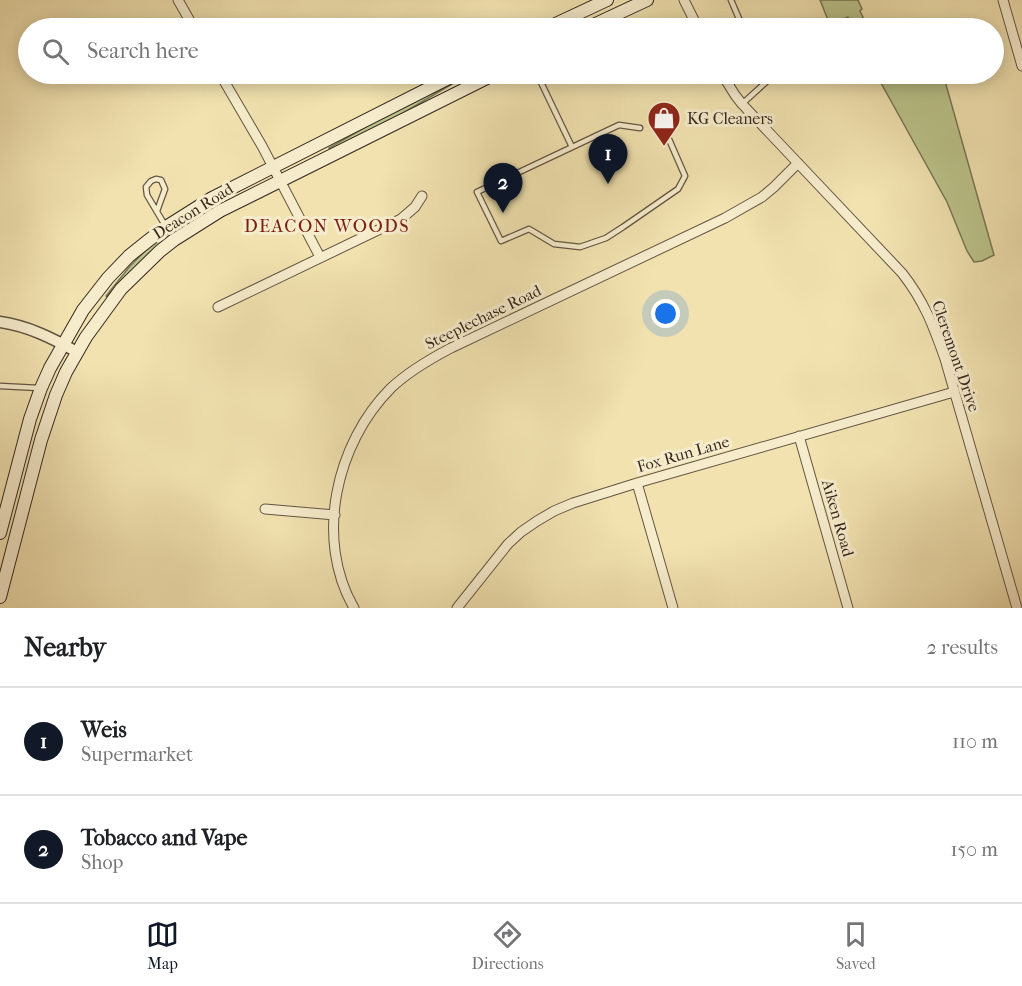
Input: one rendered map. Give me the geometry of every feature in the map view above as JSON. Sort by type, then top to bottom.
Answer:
[{"type":"main road","points":[[569,18],[607,0]]},
{"type":"main road","points":[[608,18],[647,0]]},
{"type":"main road","name":"Deacon Road","points":[[0,533],[25,437],[41,388],[83,310],[129,256],[166,227],[212,198],[437,84]]},
{"type":"main road","name":"Deacon Road","points":[[0,597],[41,440],[56,395],[77,352],[121,289],[160,251],[220,210],[475,84]]},
{"type":"street","points":[[178,0],[188,18]]},
{"type":"street","points":[[684,0],[693,18]]},
{"type":"street","points":[[1003,0],[1022,66]]},
{"type":"street","points":[[226,84],[262,146],[321,257]]},
{"type":"street","name":"Cleremont Drive","points":[[728,84],[742,104],[902,273],[924,305],[932,322],[954,392],[1017,608]]},
{"type":"street","name":"Steeplechase Road","points":[[354,608],[338,567],[335,547],[336,498],[342,470],[353,442],[377,404],[389,390],[403,377],[463,341],[752,204],[774,187],[798,163]]},
{"type":"street","points":[[218,306],[401,219],[415,207],[422,196]]},
{"type":"street","points":[[0,322],[32,330],[57,340],[77,352]]},
{"type":"street","name":"Fox Run Lane","points":[[457,608],[508,544],[554,511],[637,483],[954,392]]},
{"type":"street","name":"Aiken Road","points":[[799,436],[848,608]]},
{"type":"street","points":[[637,483],[673,608]]},
{"type":"street","points":[[265,509],[335,515]]},
{"type":"lane","points":[[731,0],[739,18]]},
{"type":"lane","points":[[542,84],[572,147]]},
{"type":"lane","points":[[742,104],[764,84]]},
{"type":"lane","points":[[640,128],[619,125],[477,192],[501,241],[529,229],[554,244],[580,247],[606,238],[678,189],[685,176],[661,121]]},
{"type":"lane","points":[[157,211],[165,189],[161,180],[156,179],[146,187],[147,195],[166,227]]},
{"type":"lane","points":[[0,386],[41,388]]},
{"type":"green space","points":[[820,0],[858,0],[863,18],[848,17],[827,18]]},
{"type":"green space","points":[[447,84],[452,84],[400,115],[330,150],[329,148],[395,110]]},
{"type":"green space","points":[[882,84],[946,84],[994,255],[974,262],[967,251],[947,202]]},
{"type":"green space","points":[[202,211],[164,241],[106,296],[130,266],[156,240]]},
{"type":"place","name":"KG Cleaners","points":[[664,147]]},
{"type":"place","name":"Weis","points":[[608,184]]},
{"type":"place","name":"Tobacco and Vape","points":[[503,213]]},
{"type":"district","name":"DEACON WOODS","points":[[327,226]]}]
